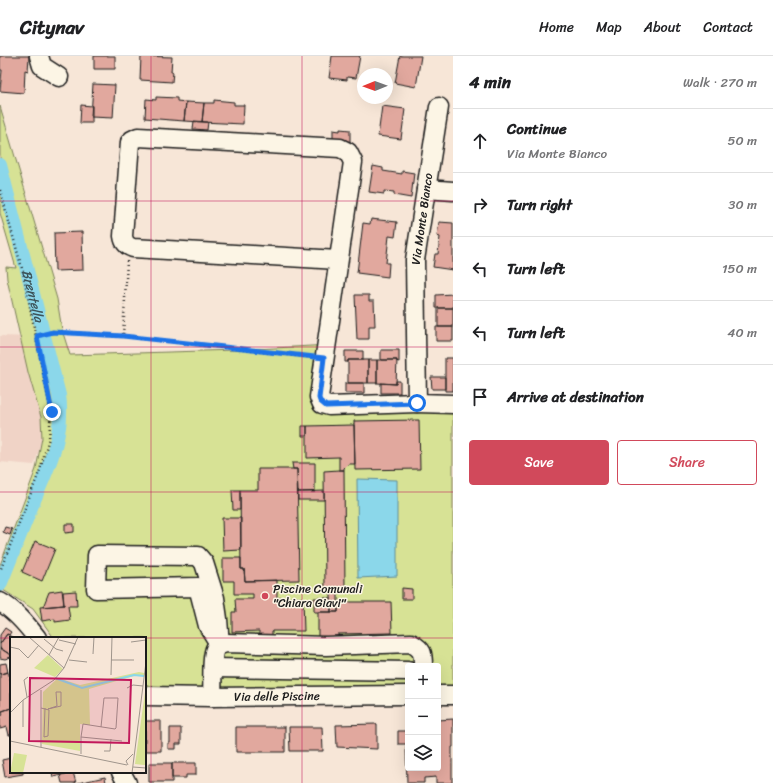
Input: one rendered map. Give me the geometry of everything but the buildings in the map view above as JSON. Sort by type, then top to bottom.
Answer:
[{"type":"street","points":[[39,56],[42,66],[59,77]]},
{"type":"street","name":"Via Monte Bianco","points":[[417,403],[415,260],[439,107]]},
{"type":"street","points":[[338,260],[129,247],[123,236],[129,145],[135,138],[344,149],[350,155],[353,162],[319,394],[320,401],[326,406],[417,403],[453,404]]},
{"type":"street","points":[[426,189],[453,192]]},
{"type":"street","points":[[202,579],[96,589],[97,556],[198,556],[204,563],[202,579],[215,598],[220,645]]},
{"type":"street","points":[[4,604],[27,625],[36,637]]},
{"type":"street","points":[[212,697],[213,656],[216,648],[226,643],[326,646],[411,644],[420,648],[423,655],[423,663]]},
{"type":"street","points":[[326,646],[326,696]]},
{"type":"street","points":[[213,668],[405,671]]},
{"type":"street","name":"Via delle Piscine","points":[[146,696],[212,697],[405,695]]},
{"type":"street","points":[[441,695],[453,695]]},
{"type":"street","points":[[122,773],[127,783]]},
{"type":"path","points":[[0,190],[24,272],[52,412],[49,438],[40,470],[0,571]]},
{"type":"path","points":[[123,336],[129,247]]},
{"type":"path","points":[[37,336],[53,332],[123,336],[324,358]]},
{"type":"shaded area","points":[[0,336],[32,337],[45,433],[34,465],[0,462]]},
{"type":"green space","points":[[0,106],[57,299],[62,330],[70,355],[236,350],[331,345],[320,413],[453,410],[453,689],[441,689],[441,663],[405,663],[405,690],[146,691],[146,637],[53,637],[33,609],[0,588],[0,565],[36,469],[42,438],[41,417],[28,372],[7,279],[6,267],[16,268],[0,213]]},
{"type":"water","points":[[357,479],[397,480],[397,576],[358,578]]},
{"type":"waterway","name":"Brentella","points":[[0,165],[59,395],[60,410],[57,438],[49,465],[0,585]]},
{"type":"place","name":"Piscine Comunali \"Chiara Giavi\"","points":[[265,596]]},
{"type":"route","points":[[52,412],[37,336],[53,332],[123,336],[324,358],[319,398],[322,404],[326,406],[417,403]]}]
